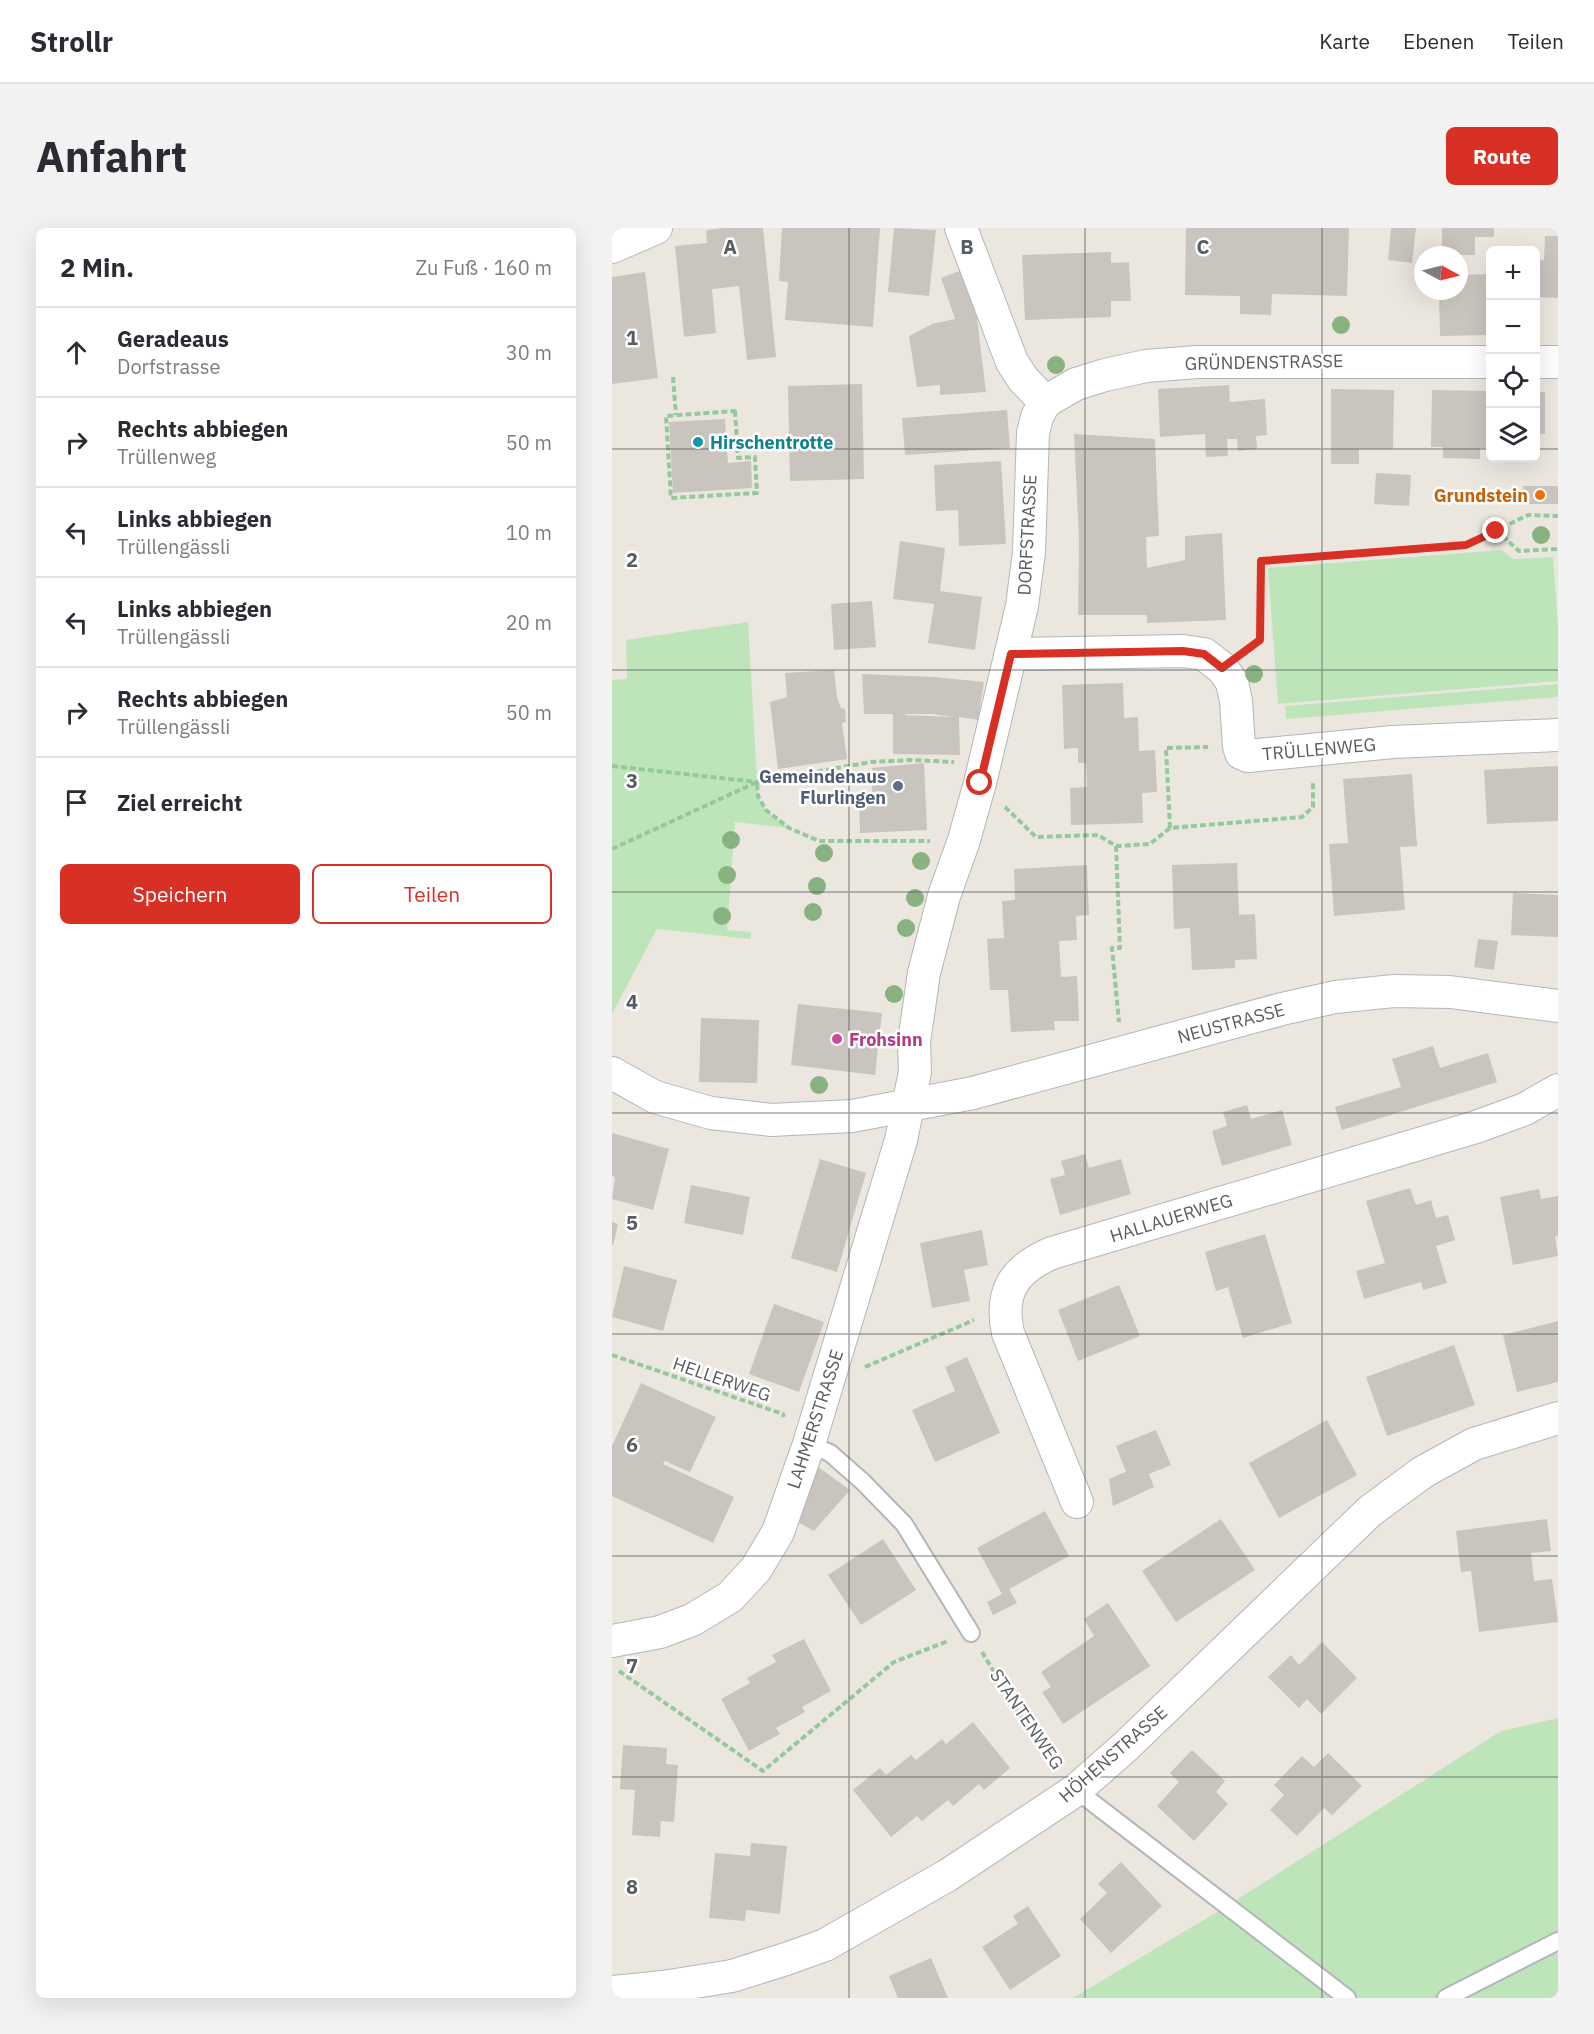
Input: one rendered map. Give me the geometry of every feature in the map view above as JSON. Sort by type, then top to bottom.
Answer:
[{"type":"street","points":[[612,248],[656,228]]},
{"type":"street","points":[[961,228],[1012,362],[1023,379],[1045,402]]},
{"type":"street","name":"GRÜNDENSTRASSE","points":[[1045,402],[1076,384],[1146,366],[1197,362],[1486,362]]},
{"type":"street","points":[[1540,362],[1558,362]]},
{"type":"street","name":"DORFSTRASSE","points":[[910,1105],[915,1072],[914,1042],[924,973],[944,896],[964,840],[982,773],[1022,606],[1029,552],[1033,433],[1037,417],[1045,402]]},
{"type":"street","points":[[1011,654],[1183,651],[1204,654],[1222,668]]},
{"type":"street","name":"TRÜLLENWEG","points":[[1222,668],[1232,682],[1241,753],[1248,756],[1393,742],[1558,735]]},
{"type":"street","name":"NEUSTRASSE","points":[[612,1073],[655,1097],[711,1113],[761,1119],[852,1116],[973,1093],[1335,997],[1394,991],[1450,992],[1558,1006]]},
{"type":"street","name":"HALLAUERWEG","points":[[1077,1502],[1008,1333],[1005,1307],[1010,1289],[1019,1274],[1033,1261],[1052,1253],[1476,1127],[1525,1109],[1558,1090]]},
{"type":"street","name":"LAHMERSTRASSE","points":[[612,1641],[660,1632],[692,1620],[730,1597],[756,1569],[778,1532],[809,1444],[896,1159],[910,1105]]},
{"type":"street","name":"HÖHENSTRASSE","points":[[612,1992],[732,1976],[825,1945],[948,1875],[1076,1790],[1133,1739],[1370,1511],[1423,1473],[1474,1444],[1558,1418]]},
{"type":"lane","points":[[809,1444],[830,1453],[863,1482],[904,1524],[971,1633]]},
{"type":"lane","points":[[1076,1790],[1347,1998]]},
{"type":"lane","points":[[1446,1998],[1558,1941]]},
{"type":"path","points":[[673,377],[676,415]]},
{"type":"path","points":[[735,411],[738,458],[755,457],[757,493],[671,498],[666,416],[676,415],[735,411]]},
{"type":"path","points":[[1222,668],[1260,640],[1261,561],[1466,545],[1528,515],[1558,516]]},
{"type":"path","points":[[1496,531],[1519,551],[1558,549]]},
{"type":"path","points":[[1170,828],[1166,748],[1239,746]]},
{"type":"path","points":[[612,849],[757,782],[870,762],[911,760],[982,773],[1036,837],[1098,835],[1116,846],[1150,844],[1170,828],[1302,817],[1313,807],[1313,779]]},
{"type":"path","points":[[612,766],[757,782]]},
{"type":"path","points":[[757,782],[758,796],[766,810],[789,828],[819,841],[964,840]]},
{"type":"path","points":[[1116,846],[1120,948],[1112,948],[1122,1052]]},
{"type":"path","points":[[856,1371],[1005,1307]]},
{"type":"path","name":"HELLERWEG","points":[[612,1355],[783,1414],[793,1438],[809,1444]]},
{"type":"path","points":[[612,1666],[763,1771],[894,1662],[971,1633]]},
{"type":"path","name":"STANTENWEG","points":[[971,1633],[1018,1712],[1076,1790]]},
{"type":"green space","points":[[1502,550],[1513,559],[1553,557],[1558,626],[1558,681],[1278,704],[1268,568]]},
{"type":"green space","points":[[748,622],[758,796],[766,810],[789,828],[735,822],[727,930],[751,932],[751,939],[657,929],[612,1014],[612,680],[627,679],[626,640]]},
{"type":"green space","points":[[1558,684],[1558,697],[1286,719],[1285,706]]},
{"type":"green space","points":[[1558,1718],[1558,1998],[1073,1998],[1227,1906],[1501,1731]]},
{"type":"building","points":[[763,228],[776,357],[747,360],[739,286],[712,289],[716,333],[684,337],[675,246],[707,243],[706,230]]},
{"type":"building","points":[[782,228],[880,228],[873,327],[785,320],[788,282],[779,281]]},
{"type":"building","points":[[894,228],[936,230],[929,296],[888,292]]},
{"type":"building","points":[[1186,228],[1349,228],[1347,296],[1272,294],[1271,315],[1240,314],[1240,296],[1185,295]]},
{"type":"building","points":[[1391,228],[1416,228],[1412,263],[1388,260]]},
{"type":"building","points":[[1442,228],[1494,228],[1494,237],[1475,237],[1475,255],[1468,255],[1468,246],[1442,246]]},
{"type":"building","points":[[1545,236],[1558,236],[1558,298],[1540,297],[1540,260],[1544,260]]},
{"type":"building","points":[[1111,252],[1111,263],[1129,262],[1131,301],[1111,301],[1111,317],[1025,320],[1022,255]]},
{"type":"building","points":[[962,270],[976,311],[986,392],[940,395],[940,385],[917,387],[909,336],[932,324],[955,319],[941,278]]},
{"type":"building","points":[[645,272],[658,378],[612,384],[612,277]]},
{"type":"building","points":[[1486,274],[1486,335],[1440,336],[1439,300],[1468,300],[1468,275]]},
{"type":"building","points":[[862,384],[864,479],[790,481],[788,386]]},
{"type":"building","points":[[1229,385],[1230,402],[1265,399],[1267,435],[1256,436],[1257,449],[1238,451],[1237,439],[1227,439],[1228,456],[1206,457],[1205,434],[1160,437],[1158,389]]},
{"type":"building","points":[[1331,389],[1394,390],[1393,449],[1359,449],[1359,464],[1331,464]]},
{"type":"building","points":[[1432,390],[1486,391],[1486,448],[1480,448],[1480,459],[1443,458],[1443,447],[1431,447]]},
{"type":"building","points":[[1540,392],[1545,392],[1545,434],[1540,434]]},
{"type":"building","points":[[1007,410],[1010,448],[905,455],[902,418]]},
{"type":"building","name":"Hirschentrotte","points":[[725,419],[728,463],[751,461],[752,488],[673,493],[669,422]]},
{"type":"building","points":[[1074,434],[1155,439],[1159,536],[1146,537],[1147,568],[1185,560],[1185,536],[1222,533],[1226,620],[1147,623],[1147,615],[1078,615],[1079,540]]},
{"type":"building","points":[[1001,461],[1006,544],[959,546],[958,510],[936,511],[934,465]]},
{"type":"building","points":[[1376,473],[1411,475],[1409,506],[1374,504]]},
{"type":"building","name":"Grundstein","points":[[1523,486],[1558,486],[1558,504],[1523,504]]},
{"type":"building","points":[[900,541],[945,548],[940,591],[982,597],[975,650],[928,643],[934,604],[893,599]]},
{"type":"building","points":[[872,601],[876,647],[834,650],[831,604]]},
{"type":"building","points":[[834,670],[837,697],[841,708],[845,709],[846,722],[842,723],[847,759],[778,769],[770,702],[787,697],[785,673]]},
{"type":"building","points":[[862,674],[984,682],[978,720],[959,717],[960,755],[893,754],[893,714],[864,714]],"holes":[[[905,714],[953,717],[905,715]]]},
{"type":"building","points":[[1123,683],[1124,718],[1138,717],[1139,751],[1155,750],[1157,792],[1142,793],[1143,823],[1071,825],[1070,788],[1087,787],[1086,763],[1078,763],[1078,748],[1064,749],[1062,685]]},
{"type":"building","name":"Gemeindehaus Flurlingen","points":[[924,763],[927,830],[860,833],[859,804],[872,804],[872,768]]},
{"type":"building","points":[[1558,766],[1558,821],[1487,824],[1484,770]]},
{"type":"building","points":[[1412,774],[1417,846],[1400,847],[1405,910],[1334,916],[1329,844],[1348,843],[1343,779]]},
{"type":"building","points":[[1237,863],[1239,915],[1255,914],[1257,959],[1235,960],[1235,968],[1192,970],[1190,928],[1174,929],[1172,865]]},
{"type":"building","points":[[1087,865],[1089,915],[1076,916],[1077,940],[1059,941],[1061,977],[1077,976],[1079,1021],[1054,1021],[1055,1030],[1011,1032],[1008,990],[990,990],[987,939],[1004,938],[1002,901],[1015,900],[1014,869]]},
{"type":"building","points":[[1513,893],[1558,895],[1558,937],[1511,935]]},
{"type":"building","points":[[1478,939],[1498,941],[1494,970],[1474,967]]},
{"type":"building","name":"Frohsinn","points":[[798,1004],[882,1013],[875,1075],[791,1065]]},
{"type":"building","points":[[701,1018],[759,1020],[757,1083],[699,1082]]},
{"type":"building","points":[[1433,1046],[1440,1068],[1488,1053],[1497,1082],[1342,1130],[1335,1107],[1401,1087],[1392,1059]]},
{"type":"building","points":[[1247,1105],[1251,1119],[1282,1110],[1292,1145],[1222,1166],[1212,1131],[1227,1126],[1223,1112]]},
{"type":"building","points":[[612,1133],[669,1149],[653,1210],[612,1199],[615,1177],[612,1176]]},
{"type":"building","points":[[1085,1154],[1089,1168],[1121,1159],[1131,1194],[1060,1215],[1050,1179],[1065,1175],[1061,1161]]},
{"type":"building","points":[[820,1159],[866,1173],[837,1272],[791,1258]]},
{"type":"building","points":[[691,1185],[750,1197],[743,1235],[684,1223]]},
{"type":"building","points":[[1410,1188],[1416,1205],[1431,1200],[1436,1218],[1448,1215],[1455,1240],[1436,1246],[1447,1283],[1423,1290],[1421,1282],[1364,1299],[1356,1271],[1385,1263],[1366,1201]]},
{"type":"building","points":[[1539,1189],[1541,1199],[1558,1196],[1558,1236],[1555,1236],[1558,1256],[1513,1265],[1500,1197]]},
{"type":"building","points":[[612,1222],[618,1224],[613,1246],[612,1245]]},
{"type":"building","points":[[982,1230],[988,1265],[964,1270],[970,1301],[932,1308],[920,1243]]},
{"type":"building","points":[[1265,1234],[1292,1323],[1243,1338],[1228,1287],[1216,1291],[1205,1252]]},
{"type":"building","points":[[624,1266],[677,1280],[663,1331],[612,1317]]},
{"type":"building","points":[[1119,1285],[1140,1336],[1078,1361],[1058,1310]]},
{"type":"building","points":[[774,1304],[824,1322],[799,1392],[749,1374]]},
{"type":"building","points":[[1558,1321],[1558,1382],[1517,1392],[1503,1335]]},
{"type":"building","points":[[1454,1345],[1475,1405],[1387,1436],[1366,1377]]},
{"type":"building","points":[[967,1357],[1000,1433],[935,1462],[912,1410],[955,1391],[945,1367]]},
{"type":"building","points":[[641,1383],[716,1417],[690,1472],[665,1461],[663,1464],[734,1497],[713,1543],[612,1496],[612,1446]]},
{"type":"building","points":[[1327,1420],[1357,1475],[1279,1518],[1249,1463]]},
{"type":"building","points":[[1156,1430],[1171,1465],[1149,1474],[1154,1487],[1113,1506],[1109,1479],[1126,1472],[1116,1446]]},
{"type":"building","points":[[818,1467],[850,1490],[814,1531],[796,1521]]},
{"type":"building","points":[[1045,1511],[1069,1556],[1009,1589],[1017,1603],[993,1615],[987,1602],[1002,1594],[977,1548]]},
{"type":"building","points":[[1221,1519],[1255,1570],[1176,1622],[1142,1571]]},
{"type":"building","points":[[1547,1519],[1551,1551],[1531,1553],[1534,1581],[1552,1579],[1558,1622],[1479,1632],[1471,1571],[1461,1572],[1456,1531]]},
{"type":"building","points":[[883,1539],[916,1590],[861,1625],[828,1575]]},
{"type":"building","points":[[1108,1603],[1150,1666],[1063,1724],[1042,1692],[1051,1687],[1041,1672],[1094,1636],[1084,1619]]},
{"type":"building","points":[[804,1639],[831,1691],[802,1707],[805,1712],[776,1728],[780,1734],[749,1751],[721,1699],[750,1683],[747,1678],[776,1662],[772,1655]]},
{"type":"building","points":[[1322,1642],[1357,1678],[1321,1714],[1307,1699],[1299,1708],[1268,1677],[1291,1655],[1299,1665]]},
{"type":"building","points":[[973,1722],[1010,1768],[984,1790],[979,1784],[953,1806],[948,1800],[922,1821],[917,1816],[891,1837],[853,1790],[880,1768],[886,1775],[911,1755],[916,1760],[942,1739],[946,1744]]},
{"type":"building","points":[[623,1745],[667,1748],[666,1764],[678,1765],[674,1822],[661,1821],[660,1837],[632,1835],[635,1790],[620,1789]]},
{"type":"building","points":[[1192,1750],[1225,1781],[1216,1792],[1228,1804],[1194,1841],[1157,1806],[1179,1782],[1170,1773]]},
{"type":"building","points":[[1328,1753],[1362,1786],[1332,1815],[1324,1808],[1297,1836],[1270,1810],[1284,1795],[1274,1785],[1302,1756],[1314,1767]]},
{"type":"building","points":[[751,1843],[787,1846],[780,1914],[746,1910],[745,1921],[709,1918],[715,1853],[750,1856]]},
{"type":"building","points":[[1121,1862],[1162,1906],[1111,1953],[1080,1919],[1107,1893],[1098,1884]]},
{"type":"building","points":[[1028,1906],[1061,1956],[1010,1990],[982,1947],[1018,1924],[1013,1916]]},
{"type":"building","points":[[931,1958],[948,1998],[898,1998],[889,1976]]},
{"type":"place","name":"Hirschentrotte","points":[[698,442]]},
{"type":"place","name":"Grundstein","points":[[1540,495]]},
{"type":"place","name":"Gemeindehaus Flurlingen","points":[[898,786]]},
{"type":"place","name":"Frohsinn","points":[[837,1039]]},
{"type":"route","points":[[980,783],[1011,654],[1183,651],[1204,654],[1222,668],[1260,640],[1261,561],[1466,545],[1496,531]]}]
